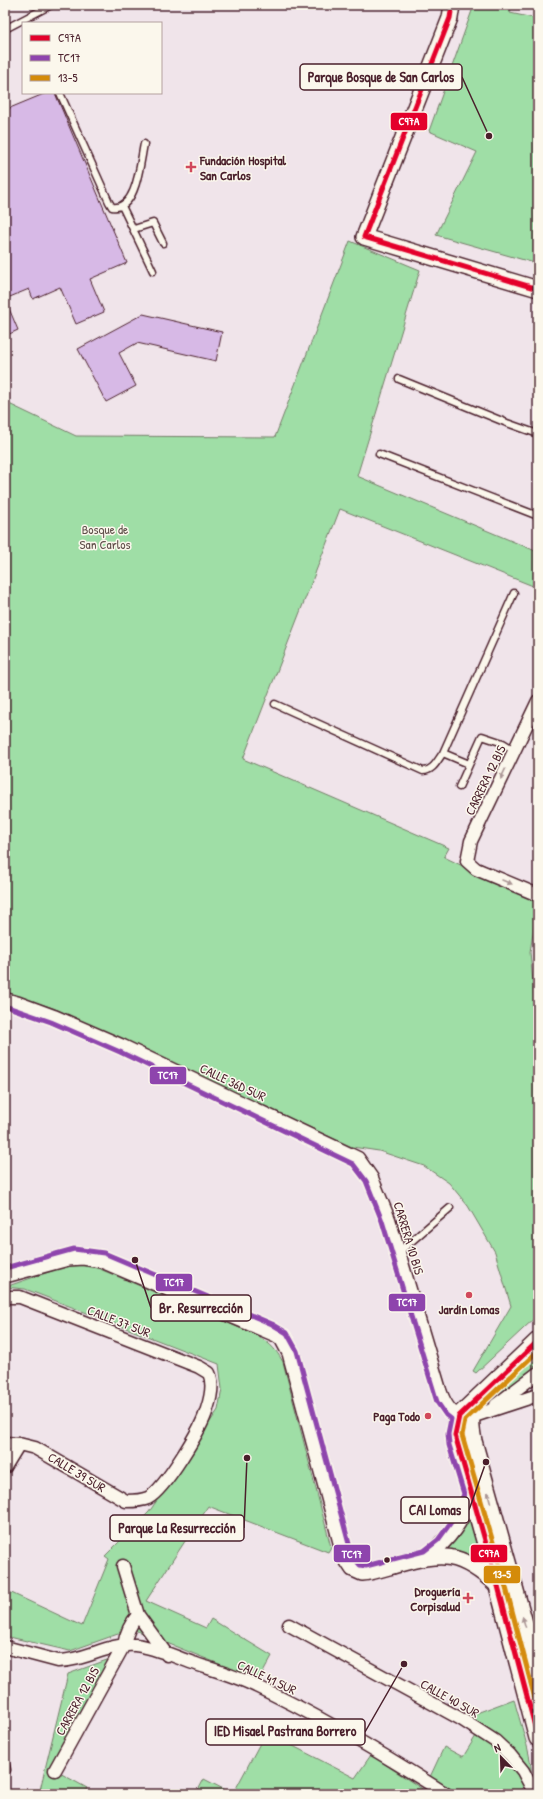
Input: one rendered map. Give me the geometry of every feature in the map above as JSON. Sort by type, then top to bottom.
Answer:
[{"type":"main road","points":[[537,1734],[498,1586],[455,1442],[455,1429],[474,1411],[538,1341]]},
{"type":"main road","points":[[474,1411],[471,1429],[538,1673]]},
{"type":"street","points":[[452,5],[450,18],[364,238],[538,289]]},
{"type":"street","name":"CARRERA 12 BIS","points":[[538,701],[533,727],[514,750],[471,841],[466,860],[476,869],[538,895]]},
{"type":"street","name":"CALLE 36D SUR","points":[[5,999],[54,1016],[123,1046],[358,1158]]},
{"type":"street","name":"CARRERA 10 BIS","points":[[358,1158],[366,1167],[380,1194],[389,1219],[443,1400],[451,1411],[474,1411]]},
{"type":"street","points":[[5,1275],[68,1258],[83,1257],[102,1260],[269,1330],[282,1338],[290,1353],[345,1557],[353,1569],[362,1573],[367,1573],[427,1556],[442,1556],[455,1558],[468,1563],[482,1572],[498,1586]]},
{"type":"street","name":"CALLE 37 SUR","points":[[5,1297],[20,1297],[199,1367],[209,1373],[212,1386],[207,1410],[201,1424],[168,1478],[148,1498]]},
{"type":"street","points":[[474,1411],[538,1373]]},
{"type":"street","points":[[474,1411],[538,1395]]},
{"type":"street","name":"CALLE 39 SUR","points":[[5,1443],[19,1444],[35,1448],[51,1456],[126,1502],[148,1498]]},
{"type":"street","points":[[5,1467],[19,1444]]},
{"type":"street","points":[[427,1556],[440,1547],[451,1535],[460,1522],[471,1494]]},
{"type":"street","points":[[123,1566],[138,1615],[167,1654]]},
{"type":"street","name":"CARRERA 12 BIS","points":[[55,1770],[124,1645],[131,1623],[138,1615]]},
{"type":"street","name":"CALLE 40 SUR","points":[[289,1625],[461,1719],[495,1741],[510,1755],[523,1771],[535,1794]]},
{"type":"street","name":"CALLE 41 SUR","points":[[5,1647],[58,1661],[67,1661],[124,1645],[136,1645],[167,1654],[256,1686],[354,1738],[446,1794]]},
{"type":"lane","points":[[27,21],[51,5]]},
{"type":"lane","points":[[5,29],[22,23]]},
{"type":"lane","points":[[60,94],[112,206],[122,206],[131,199],[144,144]]},
{"type":"lane","points":[[122,206],[153,271]]},
{"type":"lane","points":[[134,230],[153,223],[163,242]]},
{"type":"lane","points":[[399,379],[538,434]]},
{"type":"lane","points":[[379,454],[538,516]]},
{"type":"lane","points":[[275,704],[423,771],[428,771],[443,753],[514,593]]},
{"type":"lane","points":[[459,787],[482,736],[503,743],[514,750]]},
{"type":"lane","points":[[443,753],[470,764]]},
{"type":"lane","points":[[398,1253],[450,1208]]},
{"type":"lane","points":[[5,1760],[7,1770]]},
{"type":"green space","points":[[474,5],[512,5],[510,13],[538,19],[538,264],[436,235],[477,152],[429,131]]},
{"type":"green space","name":"Bosque de San Carlos","points":[[350,241],[420,270],[357,476],[538,552],[538,588],[340,509],[243,759],[449,848],[444,857],[538,902],[530,952],[538,1031],[538,1315],[476,1373],[473,1371],[511,1306],[495,1252],[468,1206],[449,1183],[424,1166],[379,1151],[352,1147],[53,1008],[5,992],[5,402],[76,436],[275,437]]},
{"type":"green space","points":[[78,1262],[88,1264],[252,1333],[270,1345],[277,1352],[283,1362],[331,1547],[328,1552],[208,1506],[146,1601],[206,1628],[211,1619],[272,1656],[259,1680],[132,1629],[70,1651],[5,1636],[5,1590],[82,1626],[109,1559],[105,1556],[149,1512],[218,1410],[222,1389],[219,1364],[25,1289],[5,1287]]},
{"type":"green space","points":[[538,1355],[538,1366],[499,1397],[496,1394]]},
{"type":"green space","points":[[469,1518],[486,1569],[446,1553],[445,1548]]},
{"type":"green space","points":[[118,1656],[56,1771],[87,1788],[84,1794],[39,1794],[68,1674]]},
{"type":"green space","points":[[514,1699],[528,1750],[531,1770],[531,1777],[523,1788],[517,1792],[506,1794],[464,1795],[447,1789],[430,1777],[444,1747],[463,1757],[482,1726],[466,1717]]},
{"type":"green space","points":[[266,1732],[355,1778],[371,1755],[430,1794],[233,1794]]},
{"type":"green space","points":[[204,1779],[233,1794],[196,1794]]},
{"type":"building","points":[[44,94],[55,94],[127,263],[90,279],[104,312],[76,324],[60,287],[33,299],[29,289],[5,299],[5,110]]},
{"type":"building","points":[[5,299],[18,330],[5,336]]},
{"type":"building","points":[[143,314],[222,332],[216,361],[137,343],[119,353],[136,386],[106,402],[78,349]]},
{"type":"transit line","name":"C97A","points":[[364,237],[450,18],[452,5]]},
{"type":"transit line","name":"C97A","points":[[364,237],[538,289]]},
{"type":"transit line","name":"TC17","points":[[5,1006],[51,1022],[120,1052],[353,1164],[366,1181],[382,1221],[437,1402],[446,1415],[451,1419],[448,1434],[449,1445],[464,1494],[454,1518],[438,1540],[424,1551],[366,1566],[360,1565],[352,1555],[297,1351],[287,1333],[272,1324],[104,1253],[74,1249],[5,1268]]},
{"type":"transit line","name":"C97A","points":[[538,1341],[459,1416],[455,1435],[498,1586],[538,1738]]},
{"type":"transit line","name":"13-5","points":[[538,1351],[465,1420],[462,1435],[505,1584],[538,1710]]},
{"type":"place","name":"Parque Bosque de San Carlos","points":[[489,136]]},
{"type":"place","name":"Fundación Hospital San Carlos","points":[[191,167]]},
{"type":"place","name":"Br. Resurrección","points":[[135,1260]]},
{"type":"place","name":"Jardín Lomas","points":[[469,1295]]},
{"type":"place","name":"Paga Todo","points":[[428,1416]]},
{"type":"place","name":"Parque La Resurrección","points":[[247,1458]]},
{"type":"place","name":"CAI Lomas","points":[[486,1462]]},
{"type":"place","name":"Droguería Corpisalud","points":[[468,1598]]},
{"type":"place","name":"IED Misael Pastrana Borrero","points":[[404,1664]]}]
